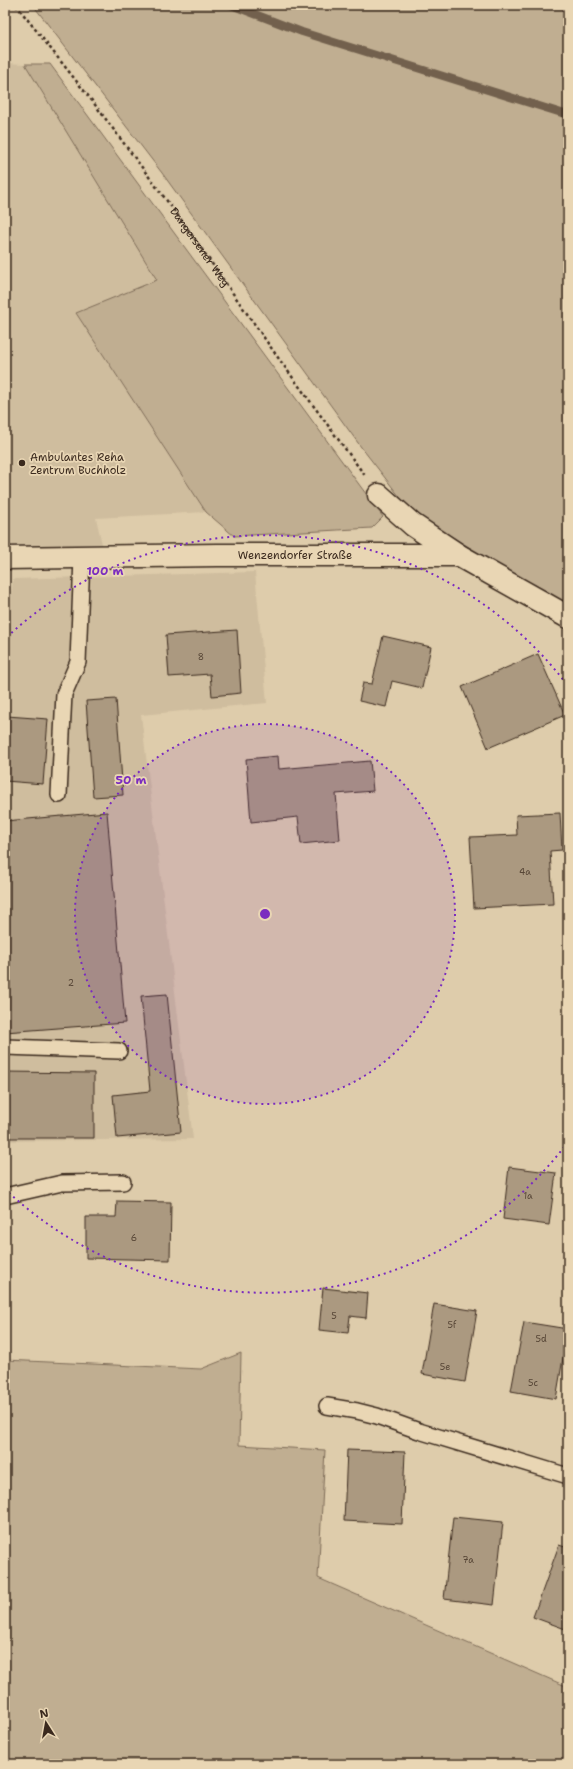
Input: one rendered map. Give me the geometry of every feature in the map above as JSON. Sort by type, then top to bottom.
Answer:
[{"type":"street","points":[[374,487],[413,525],[458,555]]},
{"type":"street","name":"Wenzendorfer Straße","points":[[5,558],[217,555],[458,555],[568,617]]},
{"type":"lane","points":[[59,795],[64,694],[78,662],[82,557]]},
{"type":"lane","points":[[5,1047],[119,1051]]},
{"type":"lane","points":[[5,1196],[62,1183],[123,1182]]},
{"type":"lane","points":[[327,1406],[357,1410],[419,1431],[568,1476]]},
{"type":"path","name":"Dangersener Weg","points":[[16,5],[93,102],[182,221],[279,359],[374,487]]},
{"type":"shaded area","points":[[33,5],[568,5],[568,604],[494,563],[410,510],[361,447],[162,173]]},
{"type":"shaded area","points":[[5,63],[25,64],[157,280],[77,314],[206,512],[96,518],[105,557],[5,558]]},
{"type":"shaded area","points":[[25,64],[50,64],[383,517],[372,528],[234,536],[206,512],[76,313],[157,280]]},
{"type":"shaded area","points":[[255,572],[267,703],[141,715],[193,1139],[5,1141],[5,642],[13,579]]},
{"type":"shaded area","points":[[241,1353],[239,1445],[325,1450],[318,1578],[568,1687],[568,1764],[5,1764],[5,1360],[201,1369]]},
{"type":"building","points":[[237,630],[241,693],[212,696],[210,674],[169,677],[166,635]]},
{"type":"building","points":[[383,636],[431,647],[422,688],[392,681],[386,707],[359,701],[363,683],[372,684]]},
{"type":"building","points":[[538,654],[565,715],[488,748],[462,687]]},
{"type":"building","points":[[116,699],[123,795],[93,797],[86,701]]},
{"type":"building","points":[[7,716],[48,719],[43,784],[5,781]]},
{"type":"building","points":[[278,756],[279,769],[370,761],[373,791],[336,794],[340,840],[301,844],[298,817],[251,822],[246,759]]},
{"type":"building","points":[[107,812],[125,1023],[5,1032],[5,821]]},
{"type":"building","points":[[560,813],[562,850],[550,851],[553,904],[474,908],[470,837],[517,835],[516,815]]},
{"type":"building","points":[[167,994],[181,1132],[117,1138],[113,1095],[150,1091],[141,996]]},
{"type":"building","points":[[5,1072],[94,1073],[94,1138],[5,1138]]},
{"type":"building","points":[[509,1167],[556,1173],[549,1225],[503,1219]]},
{"type":"building","points":[[117,1201],[171,1202],[170,1260],[86,1258],[86,1217],[116,1217]]},
{"type":"building","points":[[323,1288],[368,1293],[366,1318],[350,1316],[348,1333],[319,1330]]},
{"type":"building","points":[[434,1304],[477,1311],[465,1382],[422,1374]]},
{"type":"building","points":[[524,1322],[568,1329],[556,1399],[511,1391]]},
{"type":"building","points":[[347,1450],[405,1452],[402,1524],[344,1521]]},
{"type":"building","points":[[453,1517],[503,1522],[494,1605],[444,1599]]},
{"type":"building","points":[[559,1545],[568,1548],[568,1630],[533,1617]]},
{"type":"waterway","points":[[231,5],[302,32],[568,115]]},
{"type":"place","name":"Ambulantes Reha Zentrum Buchholz","points":[[22,463]]}]
